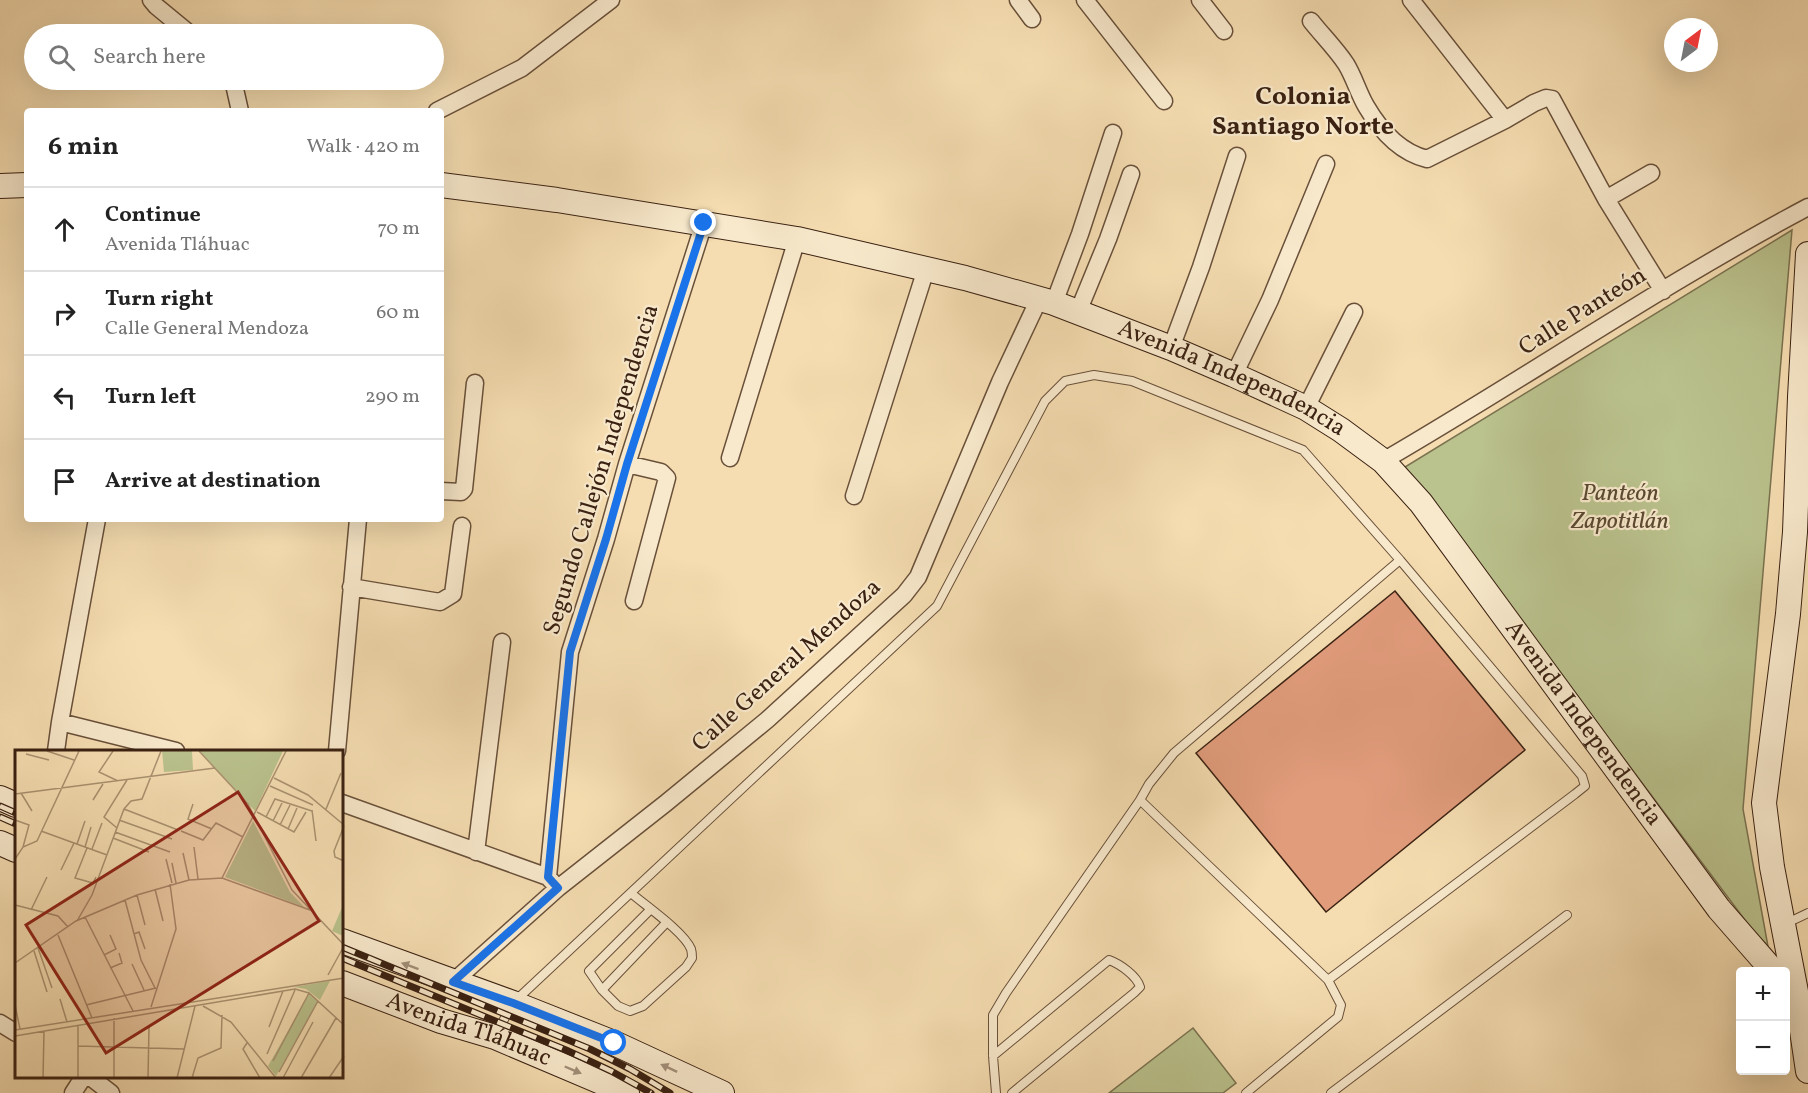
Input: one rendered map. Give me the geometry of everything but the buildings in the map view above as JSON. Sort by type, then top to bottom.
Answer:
[{"type":"street","points":[[151,0],[178,24]]},
{"type":"street","points":[[443,108],[522,68],[611,0]]},
{"type":"street","points":[[1018,0],[1032,19]]},
{"type":"street","points":[[1085,0],[1164,101]]},
{"type":"street","points":[[1200,0],[1224,31]]},
{"type":"street","points":[[1411,0],[1505,120]]},
{"type":"street","points":[[1311,21],[1346,64],[1366,106],[1383,130],[1412,155],[1427,159],[1534,103],[1546,98],[1552,99],[1606,199],[1663,291]]},
{"type":"street","points":[[235,90],[239,108]]},
{"type":"street","name":"Calle General Mendoza","points":[[453,982],[553,883],[666,803],[767,720],[904,595],[918,577],[1000,382],[1046,301],[1080,234],[1113,132]]},
{"type":"street","points":[[1171,348],[1201,267],[1237,156]]},
{"type":"street","points":[[1234,375],[1270,300],[1326,164]]},
{"type":"street","points":[[1606,199],[1651,173]]},
{"type":"street","points":[[1078,312],[1108,239],[1131,174]]},
{"type":"street","points":[[0,186],[24,185]]},
{"type":"street","name":"Avenida Independencia","points":[[444,185],[798,239],[926,269],[1046,301],[1078,312],[1171,348],[1306,408],[1383,460],[1421,503],[1719,909],[1770,967]]},
{"type":"street","name":"Calle Panteón","points":[[1383,460],[1450,422],[1663,291],[1808,207]]},
{"type":"street","name":"Segundo Callejón Independencia","points":[[553,883],[570,652],[704,223]]},
{"type":"street","points":[[730,458],[798,239]]},
{"type":"street","points":[[1808,254],[1795,532],[1788,614],[1764,803],[1791,991],[1808,1071]]},
{"type":"street","points":[[854,496],[926,269]]},
{"type":"street","points":[[1306,408],[1354,312]]},
{"type":"street","points":[[444,491],[456,493],[464,489],[475,383]]},
{"type":"street","points":[[627,464],[661,472],[667,478],[634,601]]},
{"type":"street","points":[[56,750],[97,522]]},
{"type":"street","points":[[337,750],[358,522]]},
{"type":"street","points":[[351,587],[440,602],[453,594],[462,526]]},
{"type":"street","points":[[476,852],[502,642]]},
{"type":"street","points":[[60,722],[172,750]]},
{"type":"street","points":[[0,798],[15,805]]},
{"type":"street","points":[[344,804],[553,883]]},
{"type":"street","points":[[0,843],[15,850]]},
{"type":"street","name":"Avenida Tláhuac","points":[[344,942],[513,1003],[614,1043],[722,1093]]},
{"type":"street","name":"Avenida Tláhuac","points":[[344,983],[441,1021],[495,1037],[627,1093]]},
{"type":"street","points":[[0,1023],[15,1032]]},
{"type":"street","points":[[74,1093],[83,1078]]},
{"type":"street","points":[[90,1078],[111,1093]]},
{"type":"lane","points":[[495,1037],[513,1003],[937,606],[1045,401],[1065,381],[1094,375],[1132,381],[1303,450],[1400,560],[1582,776],[1585,786],[1328,980]]},
{"type":"lane","points":[[996,1093],[993,1015],[1149,784],[1174,753],[1400,560]]},
{"type":"lane","points":[[1140,800],[1328,980],[1341,1005],[1338,1017],[1246,1093]]},
{"type":"lane","points":[[632,893],[682,937],[691,949],[692,958],[686,967],[643,1006],[630,1011],[618,1006],[602,990],[590,971],[650,910]]},
{"type":"lane","points":[[1782,926],[1808,913]]},
{"type":"lane","points":[[1331,1093],[1567,915]]},
{"type":"lane","points":[[602,990],[667,922]]},
{"type":"lane","points":[[993,1056],[1109,960],[1117,963],[1139,982],[1140,987],[1134,993],[1012,1093]]},
{"type":"green space","name":"Panteón Zapotitlán","points":[[1792,230],[1743,809],[1769,952],[1405,467]]},
{"type":"green space","points":[[1193,1028],[1236,1083],[1223,1093],[1109,1093]]},
{"type":"railway","points":[[0,806],[15,813]]},
{"type":"railway","points":[[0,817],[15,824]]},
{"type":"railway","points":[[344,948],[590,1049],[670,1093]]},
{"type":"railway","points":[[344,959],[566,1050],[651,1093]]},
{"type":"district","name":"Colonia Santiago Norte","points":[[1303,112]]},
{"type":"route","points":[[614,1043],[453,982],[558,888],[548,877],[570,652],[704,223]]}]
